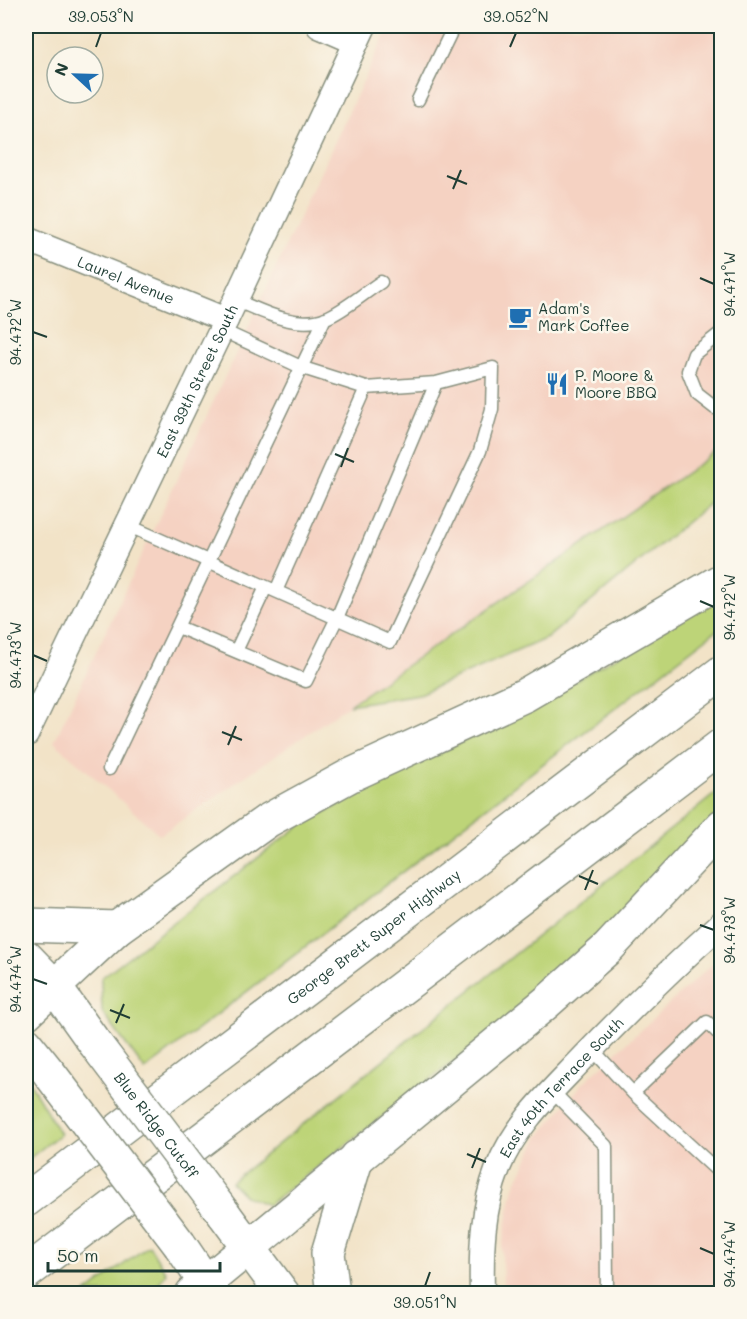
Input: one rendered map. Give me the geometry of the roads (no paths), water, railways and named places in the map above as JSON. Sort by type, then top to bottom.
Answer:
[{"type":"main road","points":[[26,1013],[117,927],[273,818],[349,776],[525,695],[722,580]]},
{"type":"main road","name":"George Brett Super Highway","points":[[26,1200],[722,672]]},
{"type":"main road","points":[[26,1273],[722,745]]},
{"type":"main road","points":[[26,1044],[180,1245],[203,1290],[248,1247],[472,1065],[608,948],[722,826]]},
{"type":"main road","points":[[26,925],[117,927]]},
{"type":"main road","name":"Blue Ridge Cutoff","points":[[26,957],[54,986],[283,1293]]},
{"type":"main road","points":[[333,1293],[328,1253],[357,1157]]},
{"type":"street","points":[[319,26],[360,34]]},
{"type":"street","name":"East 39th Street South","points":[[26,735],[360,34]]},
{"type":"street","name":"Laurel Avenue","points":[[26,239],[227,317]]},
{"type":"street","name":"East 40th Terrace South","points":[[482,1293],[481,1244],[487,1204],[498,1167],[524,1120],[655,984],[722,922]]},
{"type":"lane","points":[[418,100],[454,26]]},
{"type":"lane","points":[[227,317],[279,317],[303,321],[326,318],[381,282]]},
{"type":"lane","points":[[127,525],[390,642],[480,451],[492,409],[493,368],[436,383],[366,388],[303,368],[227,317]]},
{"type":"lane","points":[[109,769],[326,318]]},
{"type":"lane","points":[[722,332],[694,354],[688,371],[697,394],[715,408],[722,408]]},
{"type":"lane","points":[[178,627],[306,681],[337,618],[436,383]]},
{"type":"lane","points":[[236,651],[271,589],[366,388]]},
{"type":"lane","points":[[633,1092],[706,1022],[722,1037]]},
{"type":"lane","points":[[592,1049],[633,1092],[722,1175]]},
{"type":"lane","points":[[552,1091],[606,1146],[607,1293]]},
{"type":"place","name":"Adam's Mark Coffee","points":[[520,317]]},
{"type":"place","name":"P. Moore & Moore BBQ","points":[[557,384]]}]
